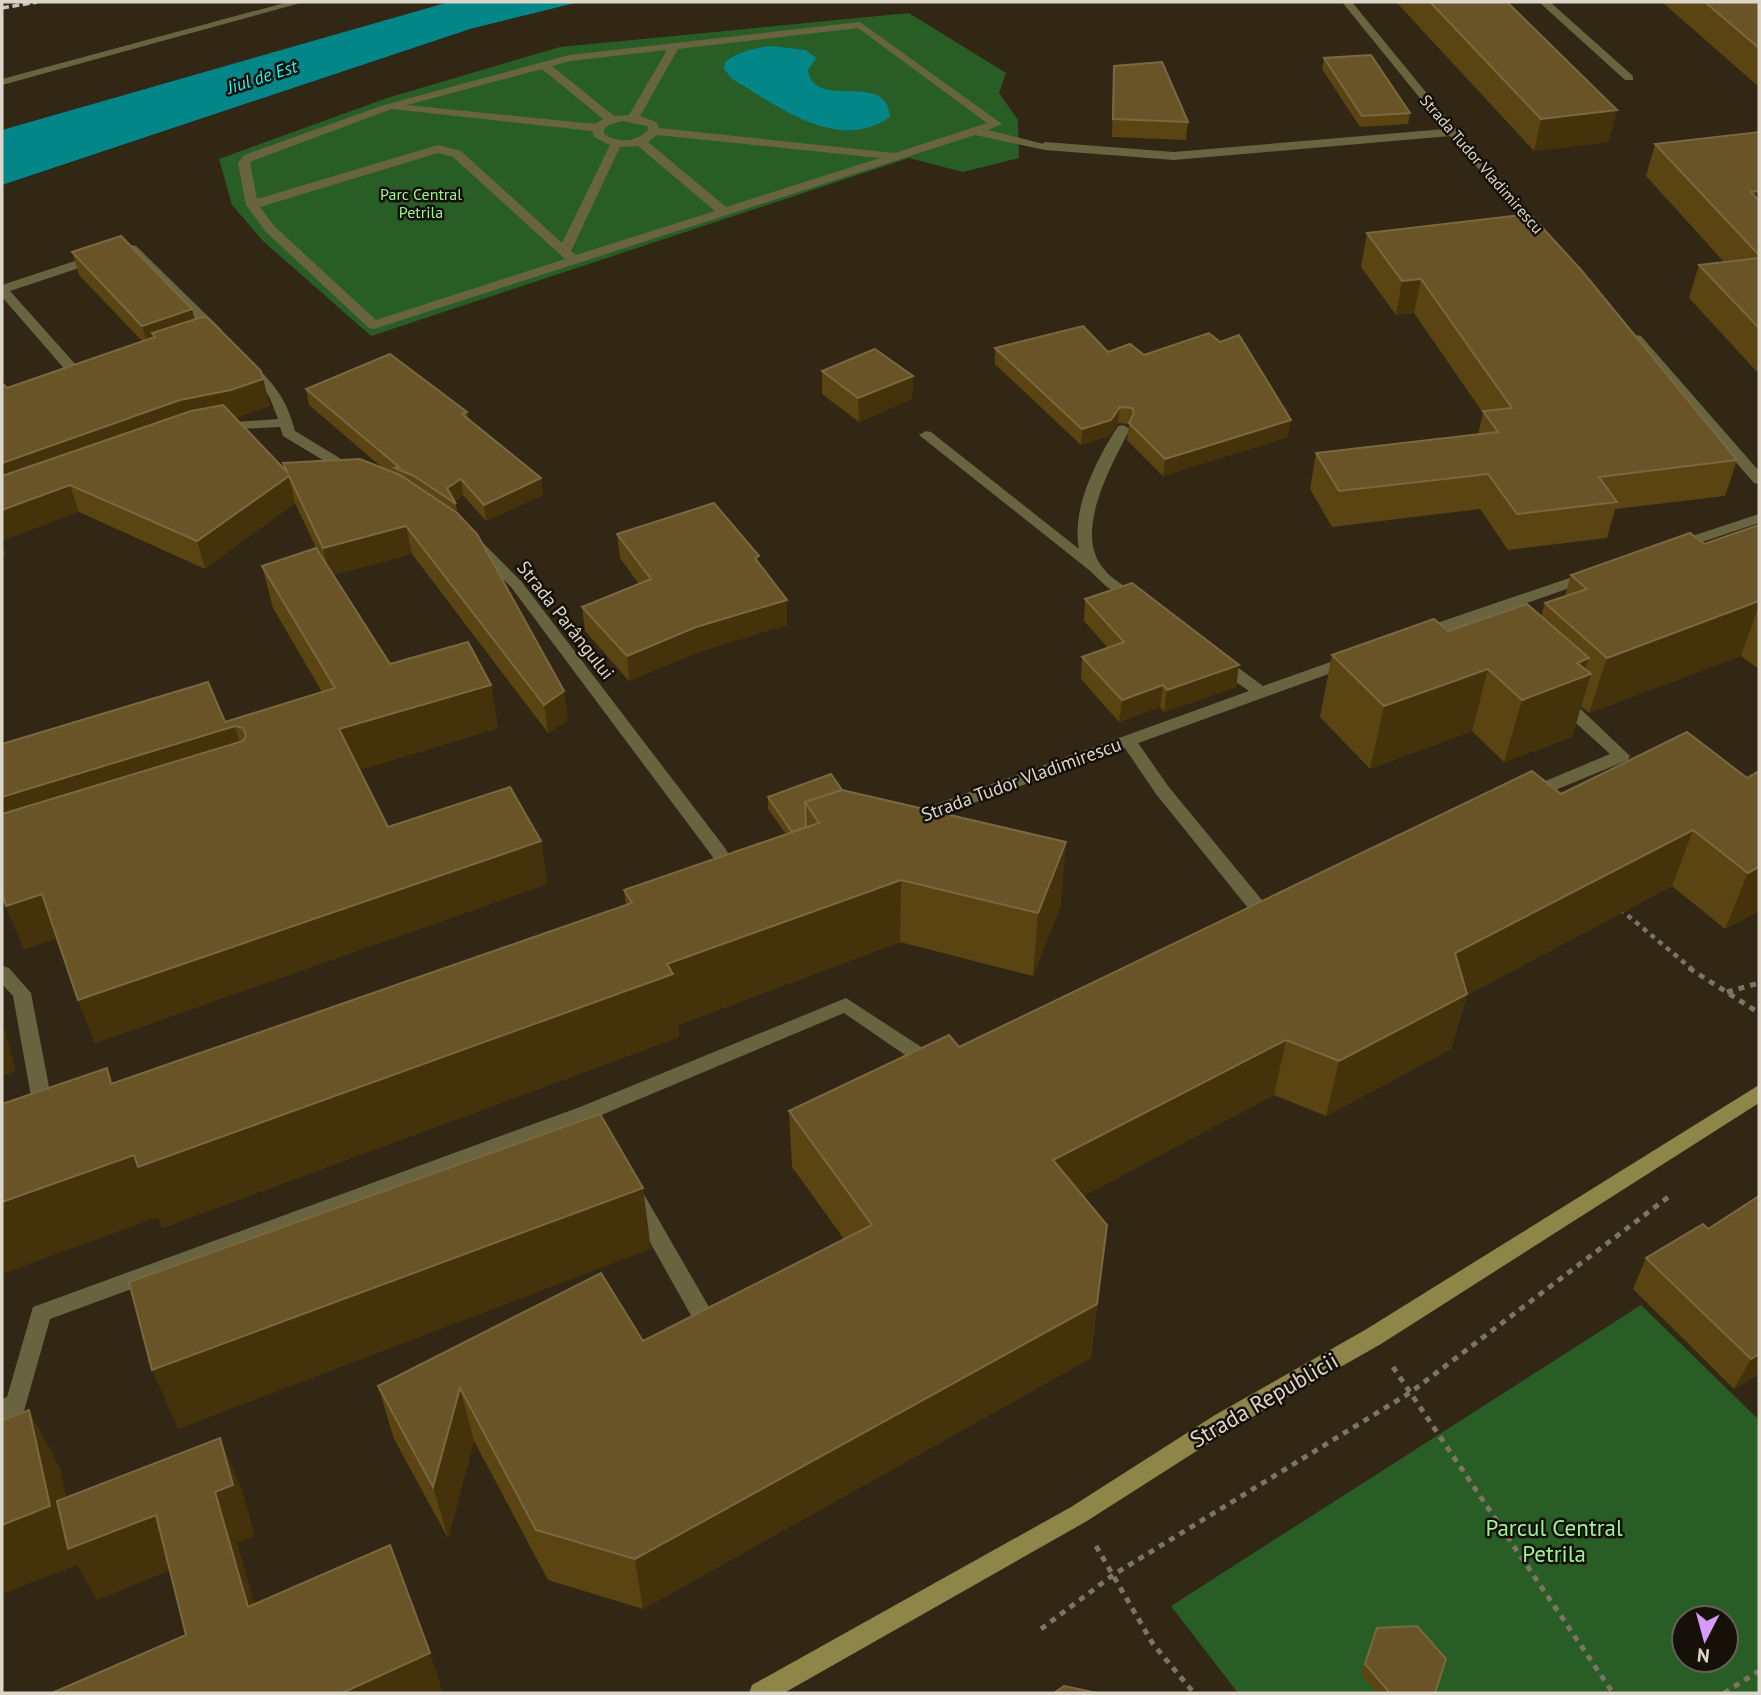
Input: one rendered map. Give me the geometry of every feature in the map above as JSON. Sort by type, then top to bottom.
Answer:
[{"type":"main road","name":"Strada Republicii","points":[[761,1693],[1079,1514],[1223,1422],[1373,1337],[1759,1093]]},
{"type":"street","points":[[2,82],[299,2]]},
{"type":"street","name":"Strada Tudor Vladimirescu","points":[[1347,2],[1453,132],[1550,243]]},
{"type":"street","points":[[1544,2],[1629,78]]},
{"type":"street","points":[[860,25],[996,124],[374,325],[270,229],[252,205],[244,163],[248,158],[388,107],[544,65],[569,58],[860,25]]},
{"type":"street","points":[[632,118],[674,47]]},
{"type":"street","points":[[544,65],[611,120]]},
{"type":"street","points":[[388,107],[598,128],[611,120],[632,118],[652,124],[654,131]]},
{"type":"street","points":[[598,128],[598,135],[605,141],[617,144],[640,142],[654,131],[898,156]]},
{"type":"street","points":[[975,131],[1045,146],[1174,156],[1453,132]]},
{"type":"street","points":[[640,142],[724,212]]},
{"type":"street","points":[[564,252],[617,144]]},
{"type":"street","points":[[252,205],[438,149],[457,154],[575,261]]},
{"type":"street","points":[[80,378],[2,289],[131,247],[220,341],[275,394],[281,405],[288,433],[365,478]]},
{"type":"street","points":[[1625,327],[1759,480]]},
{"type":"street","points":[[207,430],[234,424],[284,423]]},
{"type":"street","points":[[1097,571],[1086,550],[1086,516],[1105,463],[1123,429]]},
{"type":"street","points":[[926,435],[1097,571],[1152,611]]},
{"type":"street","points":[[1664,551],[1759,518]]},
{"type":"street","name":"Strada Parângului","points":[[456,528],[468,536],[516,584],[719,852],[735,880]]},
{"type":"street","points":[[1407,639],[1599,573]]},
{"type":"street","points":[[1470,617],[1489,633]]},
{"type":"street","points":[[1206,652],[1261,692]]},
{"type":"street","name":"Strada Tudor Vladimirescu","points":[[897,824],[1370,653]]},
{"type":"street","points":[[1509,803],[1622,756],[1546,686]]},
{"type":"street","points":[[1128,741],[1162,790],[1266,907],[1222,928]]},
{"type":"street","points":[[2,973],[22,993],[50,1111],[23,1120]]},
{"type":"street","points":[[2,1409],[16,1404],[41,1313],[587,1113],[846,1006],[930,1063],[956,1051]]},
{"type":"street","points":[[587,1113],[607,1148]]},
{"type":"street","points":[[628,1183],[701,1313]]},
{"type":"path","points":[[1615,905],[1682,963],[1759,1013]]},
{"type":"path","points":[[1727,992],[1759,984]]},
{"type":"path","points":[[1041,1629],[1112,1575],[1411,1392],[1683,1186]]},
{"type":"path","points":[[1373,1337],[1613,1693]]},
{"type":"path","points":[[1079,1514],[1153,1644],[1194,1693]]},
{"type":"path","points":[[1724,1693],[1759,1671]]},
{"type":"green space","name":"Parc Central Petrila","points":[[909,13],[1006,73],[999,93],[1018,120],[1019,158],[963,172],[909,158],[371,336],[263,241],[232,205],[219,159],[387,98],[560,47]]},
{"type":"green space","name":"Parcul Central Petrila","points":[[1641,1305],[1759,1420],[1759,1693],[1238,1693],[1171,1606]]},
{"type":"water","name":"Jiul de Est","points":[[449,2],[579,2],[470,29],[2,185],[2,130]]},
{"type":"water","points":[[772,46],[806,50],[816,58],[808,70],[813,82],[823,89],[877,95],[886,103],[890,117],[870,127],[849,130],[808,122],[732,79],[724,69],[725,62],[736,55]]},
{"type":"building","points":[[1430,2],[1507,2],[1617,110],[1541,119]]},
{"type":"building","points":[[1705,2],[1759,2],[1759,48]]},
{"type":"building","points":[[1371,55],[1410,113],[1362,116],[1324,58]]},
{"type":"building","points":[[1162,62],[1188,122],[1113,119],[1114,66]]},
{"type":"building","points":[[1759,132],[1759,191],[1751,192],[1759,201],[1759,255],[1655,144]]},
{"type":"building","points":[[1530,214],[1582,271],[1737,460],[1599,477],[1617,502],[1517,514],[1488,474],[1339,491],[1316,453],[1498,432],[1483,411],[1512,408],[1421,279],[1402,281],[1367,233]]},
{"type":"building","points":[[121,236],[192,309],[142,326],[72,252]]},
{"type":"building","points":[[1759,258],[1759,328],[1699,265]]},
{"type":"building","points":[[202,317],[208,318],[261,371],[263,379],[231,390],[180,400],[2,463],[2,383],[7,388],[155,337],[152,333]]},
{"type":"building","points":[[1083,326],[1108,352],[1130,344],[1144,355],[1209,333],[1220,342],[1239,335],[1291,420],[1165,459],[1129,423],[1134,413],[1132,408],[1120,407],[1111,420],[1082,429],[995,348]]},
{"type":"building","points":[[875,349],[913,376],[858,398],[822,371]]},
{"type":"building","points":[[390,354],[467,412],[462,414],[541,478],[484,505],[461,479],[447,488],[456,504],[414,476],[395,468],[399,467],[306,389]]},
{"type":"building","points":[[223,405],[288,473],[283,463],[360,459],[400,475],[457,513],[477,534],[564,691],[544,705],[406,526],[323,548],[289,476],[197,541],[70,485],[2,510],[2,476],[191,411]]},
{"type":"building","points":[[714,503],[759,556],[755,558],[787,600],[696,627],[627,656],[582,607],[651,579],[617,534]]},
{"type":"building","points":[[1759,525],[1759,601],[1607,658],[1545,603],[1587,589],[1571,575],[1690,533],[1704,544]]},
{"type":"building","points":[[316,548],[390,664],[468,642],[491,685],[339,729],[388,827],[510,787],[541,841],[78,1000],[42,894],[6,906],[2,893],[2,814],[243,741],[246,736],[243,728],[235,726],[2,797],[2,744],[208,682],[225,722],[335,688],[262,566]]},
{"type":"building","points":[[1132,583],[1239,665],[1167,690],[1163,685],[1122,700],[1082,657],[1124,642],[1085,599]]},
{"type":"building","points":[[1527,604],[1589,658],[1577,663],[1591,674],[1522,700],[1488,669],[1384,706],[1332,655],[1434,619],[1448,631]]},
{"type":"building","points":[[1687,732],[1747,778],[1759,771],[1759,867],[1748,873],[1693,830],[1455,953],[1467,994],[1339,1061],[1286,1040],[1053,1160],[1107,1225],[1097,1304],[635,1559],[536,1530],[460,1388],[433,1487],[378,1386],[601,1273],[643,1341],[872,1225],[789,1111],[949,1035],[959,1047],[1532,771],[1561,794]]},
{"type":"building","points":[[831,774],[842,790],[805,802],[806,827],[792,832],[768,797]]},
{"type":"building","points":[[842,790],[1066,842],[1038,913],[901,880],[667,964],[673,974],[138,1167],[134,1155],[2,1202],[2,1104],[107,1068],[111,1084],[632,903],[624,890],[819,823],[805,802]]},
{"type":"building","points":[[600,1114],[643,1188],[152,1370],[129,1282]]},
{"type":"building","points":[[1759,1196],[1759,1354],[1751,1359],[1646,1258],[1703,1224],[1708,1229]]},
{"type":"building","points":[[29,1410],[50,1506],[2,1525],[2,1420]]},
{"type":"building","points":[[220,1438],[233,1485],[215,1492],[248,1607],[390,1545],[430,1653],[342,1693],[52,1693],[186,1635],[156,1515],[68,1549],[57,1501]]},
{"type":"building","points":[[1417,1626],[1446,1659],[1435,1693],[1390,1693],[1365,1664],[1377,1628]]},
{"type":"building","points":[[1064,1686],[1097,1693],[1054,1693]]},
{"type":"railway","points":[[2,8],[37,2]]}]
